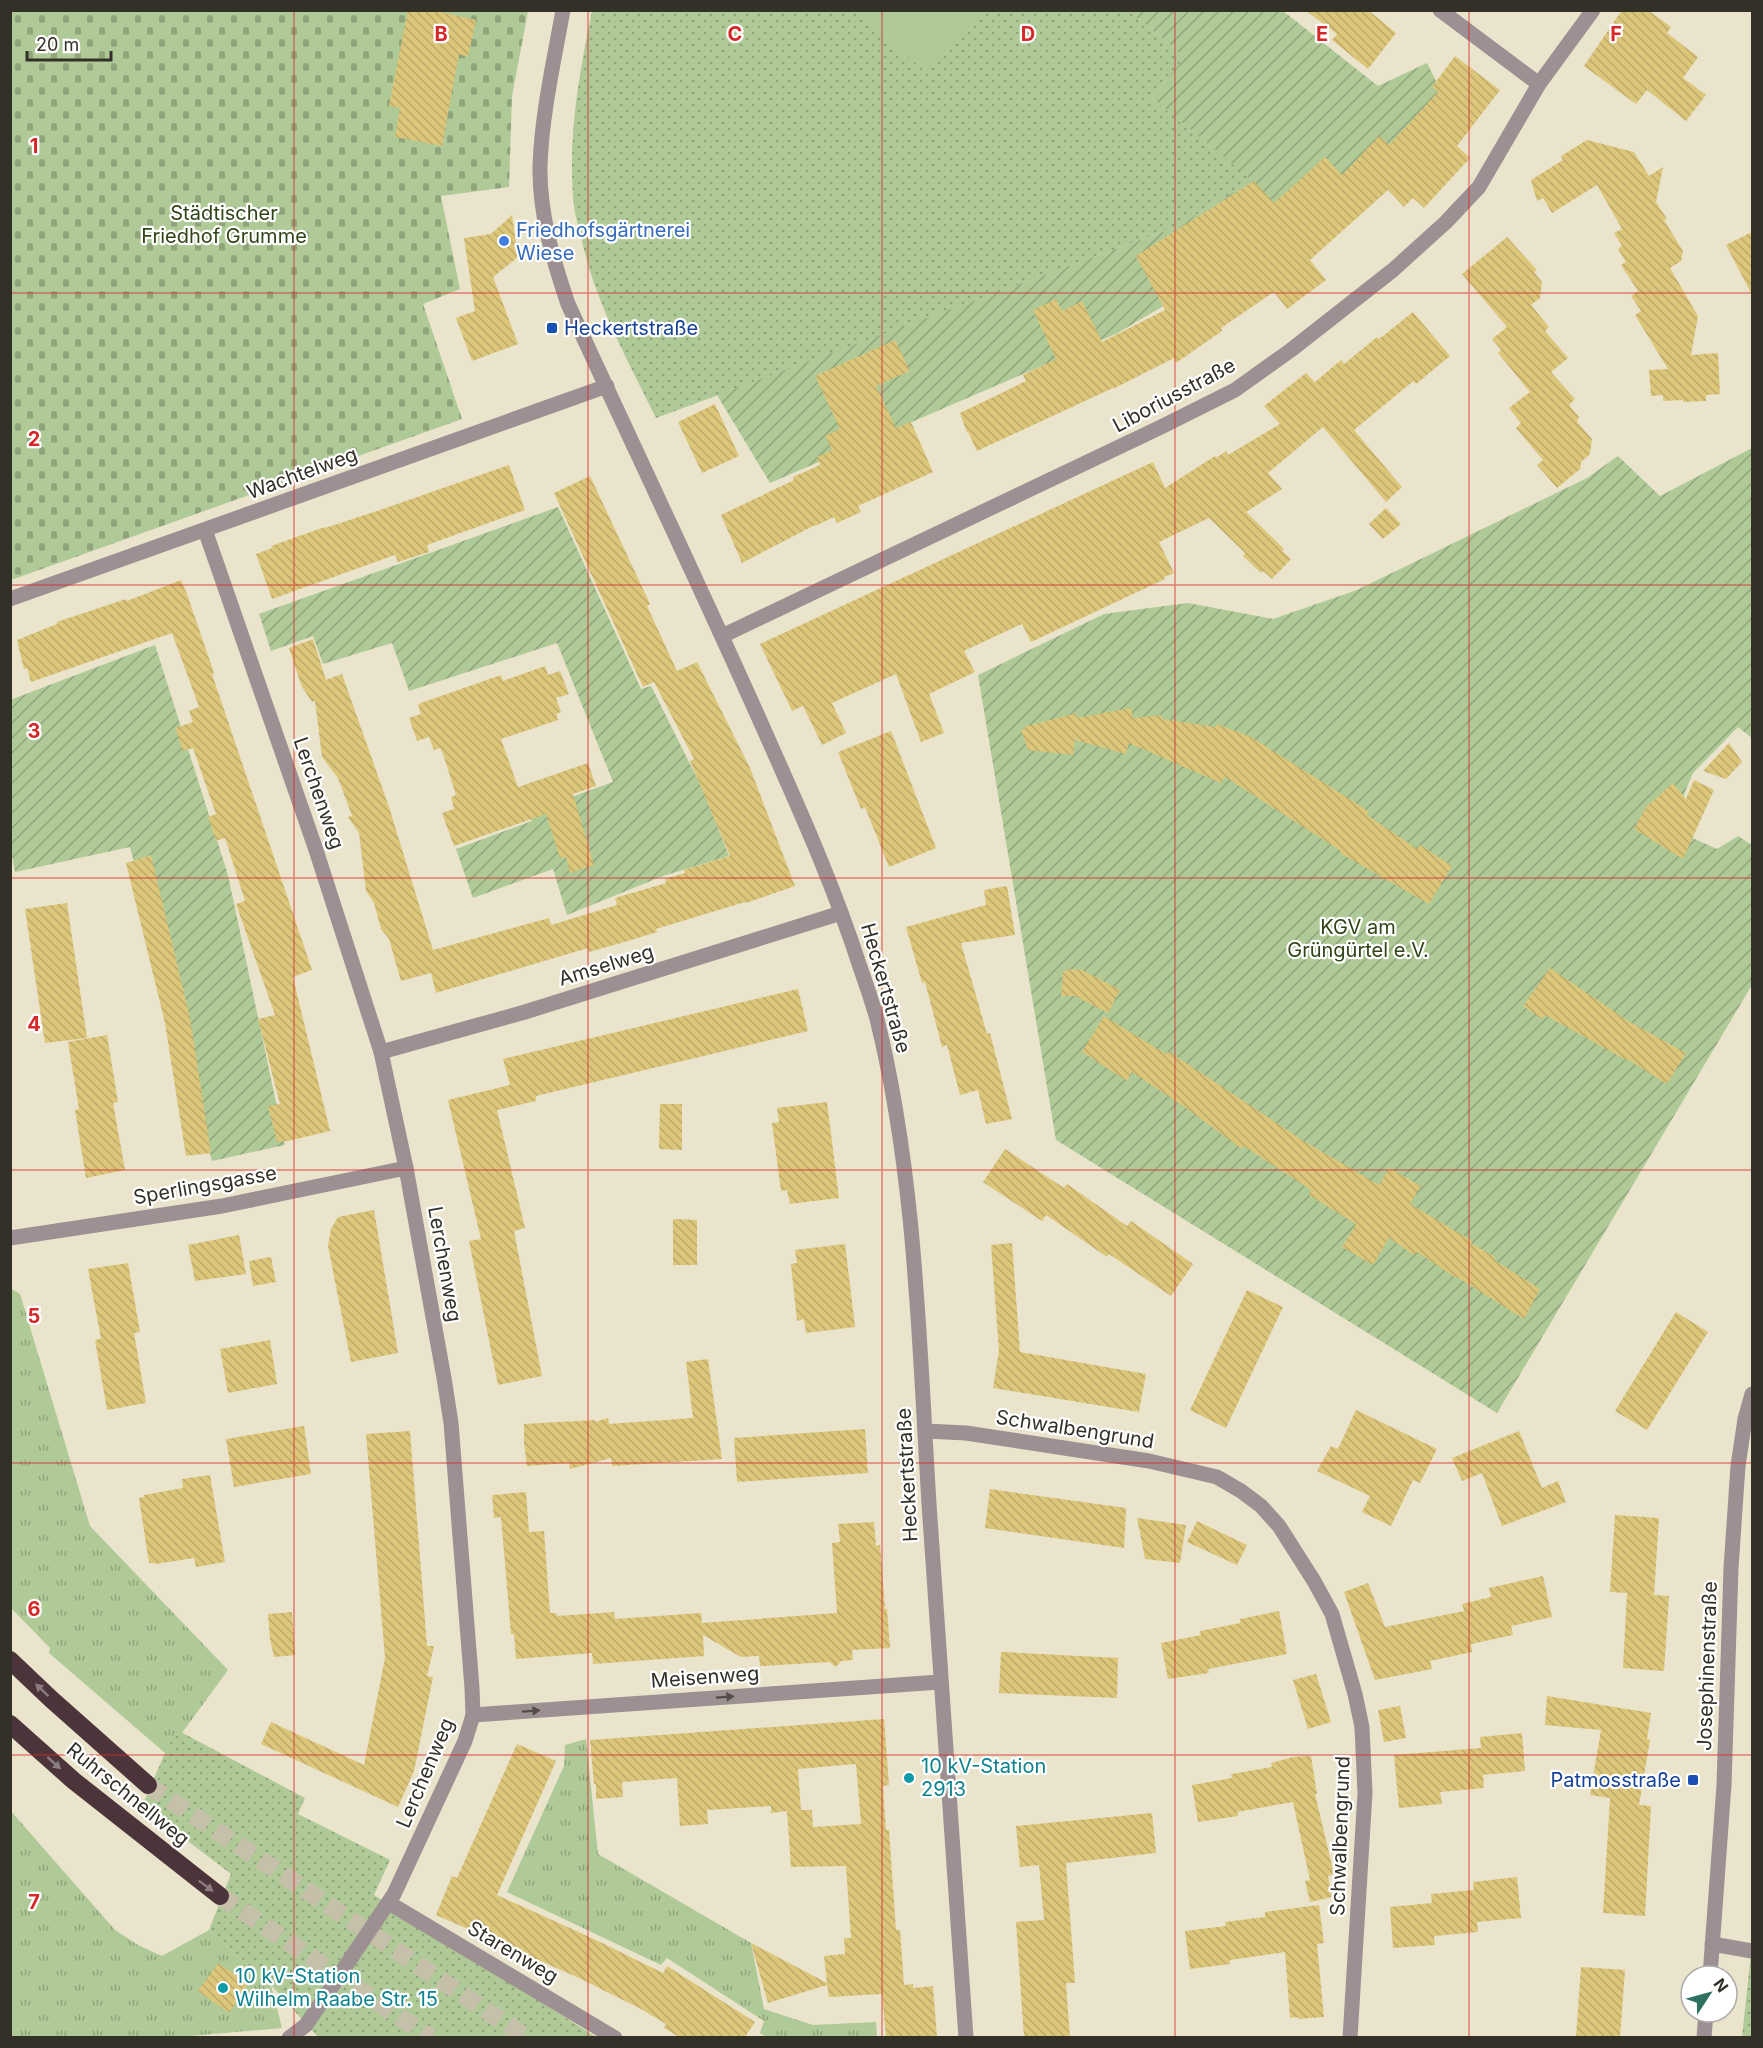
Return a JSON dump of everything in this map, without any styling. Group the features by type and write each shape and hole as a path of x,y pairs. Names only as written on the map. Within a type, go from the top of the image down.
{"highway":[{"name":"Ruhrschnellweg","path":"10,1660 148,1785"},
{"name":"Ruhrschnellweg","path":"10,1724 74,1782 220,1896"}],"street":[{"name":"Heckertstraße","path":"563,10 543,126 540,167 551,251 568,304 722,636 818,851 876,1016 895,1102 907,1189 926,1431 940,1683 966,2037"},
{"path":"1440,10 1539,84"},
{"name":"Liboriusstraße","path":"722,636 1161,428 1235,390 1291,350 1366,291 1446,222 1479,188 1539,84 1593,10"},
{"name":"Wachtelweg","path":"10,599 607,386"},
{"name":"Lerchenweg","path":"205,530 315,847 381,1052 406,1168 451,1423 472,1715 465,1741 389,1903 324,1999 308,2031"},
{"name":"Amselweg","path":"381,1052 569,999 841,913"},
{"name":"Sperlingsgasse","path":"10,1238 222,1206 406,1168"},
{"name":"Josephinenstraße","path":"1711,1964 1724,1785 1731,1568 1738,1466 1745,1419 1752,1394"},
{"name":"Schwalbengrund","path":"926,1431 966,1433 1149,1461 1217,1477 1261,1506 1279,1526 1332,1614 1362,1727 1365,1793 1350,2037"},
{"name":"Meisenweg","path":"472,1715 940,1683"},
{"name":"Starenweg","path":"389,1903 615,2037"},
{"path":"1712,1944 1752,1951"},
{"path":"289,2037 308,2031"}],"green space":[{"name":"Städtischer Friedhof Grumme","path":"11,11 528,11 512,96 509,187 441,196 460,289 423,304 462,419 11,580"},
{"path":"592,11 1129,11 1185,57 1152,98 1254,181 1176,227 656,418 603,307 587,261 575,210 572,181 573,132"},
{"path":"855,11 981,11 927,73"},
{"path":"1129,11 1283,11 1378,86 1427,63 1457,123 1305,222 1116,334 770,483 717,395 1176,227 1253,181 1152,98 1185,57"},
{"name":"KGV am Grüngürtel e.V.","path":"1752,448 1752,738 1738,727 1693,773 1670,828 1717,849 1738,836 1752,845 1752,985 1497,1413 1056,1140 978,675 1104,614 1188,603 1273,619 1357,590 1587,478 1618,456 1660,496"},
{"path":"558,507 641,689 651,686 703,790 729,856 663,876 567,915 553,869 473,898 456,849 532,821 529,812 613,782 557,643 409,691 392,643 323,664 313,636 271,651 259,614"},
{"path":"155,645 228,875 285,1145 212,1161 130,847 15,872 10,846 10,700"},
{"path":"10,1288 20,1294 90,1526 228,1670 182,1733 177,1731 165,1753 49,1653 50,1648 11,1608"},
{"path":"177,1730 305,1798 298,1814 390,1860 374,1895 596,2037 318,2037 271,1985 209,1930 231,1874 142,1806"},
{"path":"586,1739 598,1854 751,1943 764,2009 813,2025 876,2022 877,2037 766,2037 760,2033 764,2021 667,1958 661,1965 507,1892 564,1766 565,1745"},
{"path":"10,1810 115,1930 138,1945 162,1956 209,1930 271,1985 282,2028 167,2038 11,2037"},
{"path":"1752,1944 1752,2037 1742,2037"}],"building":[{"path":"408,10 432,10 476,20 468,57 459,54 442,146 395,137 400,108 389,106"},
{"path":"1305,10 1368,10 1396,33 1368,69 1332,40 1337,34"},
{"path":"1622,10 1648,10 1671,27 1667,33 1698,57 1683,78 1706,95 1686,121 1647,90 1636,104 1584,66"},
{"path":"1455,56 1500,90 1457,146 1470,158 1424,208 1413,198 1404,207 1388,190 1310,260 1326,280 1287,309 1274,292 1221,328 1222,331 1176,363 1174,358 1113,389 977,451 960,413 1026,381 1023,375 1056,359 1033,310 1056,299 1062,311 1082,301 1102,342 1165,310 1136,256 1254,181 1274,203 1325,157 1342,175 1379,136 1389,145 1438,92 1432,87"},
{"path":"1587,140 1634,152 1649,176 1663,167 1656,202 1683,251 1681,261 1670,268 1698,316 1691,355 1718,353 1720,394 1706,395 1706,401 1663,401 1663,395 1651,396 1649,370 1668,369 1635,315 1641,311 1631,296 1638,291 1621,265 1626,262 1618,249 1622,246 1614,233 1622,229 1597,185 1552,213 1543,198 1537,201 1531,180 1563,160 1561,156"},
{"path":"512,215 518,257 493,277 518,344 472,361 456,318 475,311 464,238 491,234"},
{"path":"1752,232 1752,295 1726,245"},
{"path":"1507,237 1537,270 1534,272 1542,282 1540,298 1531,305 1549,327 1545,331 1568,358 1551,372 1575,399 1569,405 1579,417 1577,422 1592,439 1590,454 1581,462 1580,469 1557,488 1537,465 1543,460 1516,428 1521,423 1509,408 1530,392 1498,353 1501,350 1492,339 1507,327 1462,274"},
{"path":"1413,312 1450,356 1416,384 1414,381 1411,383 1354,430 1402,487 1386,502 1323,427 1268,473 1282,489 1246,512 1284,549 1282,551 1291,559 1272,579 1263,571 1261,573 1243,556 1245,553 1209,518 1159,542 1174,573 1164,577 1165,579 1031,642 1022,624 964,651 975,672 929,694 944,733 921,742 896,674 832,703 846,733 822,745 803,706 792,711 760,644 1153,462 1165,488 1215,456 1216,458 1226,451 1228,455 1280,424 1264,406 1306,373 1315,382 1341,360 1344,364"},
{"path":"895,340 910,371 876,386 896,428 911,422 933,472 858,506 861,512 837,523 834,517 815,525 742,563 721,515 820,465 817,457 832,450 825,436 840,429 815,376"},
{"path":"715,404 739,456 702,473 678,422"},
{"path":"509,465 525,510 427,545 429,552 398,562 395,555 272,599 256,554 272,548 271,546 325,527"},
{"path":"590,476 650,604 647,606 677,671 697,662 750,768 795,886 656,929 657,932 628,941 589,952 588,948 436,993 431,973 401,981 389,939 381,929 374,903 366,891 359,833 348,817 352,816 338,778 322,757 315,701 312,702 302,687 289,648 313,639 326,680 342,674 389,807 433,950 549,918 551,925 617,905 615,898 666,883 665,879 685,873 684,870 730,856 690,761 694,759 654,682 643,687 554,493"},
{"path":"1386,508 1401,524 1383,539 1369,524"},
{"path":"181,580 312,970 293,977 330,1131 288,1141 277,1142 268,1106 280,1104 258,1019 275,1015 236,904 245,901 225,838 216,841 208,817 216,814 193,748 183,751 175,728 193,722 189,711 199,707 172,633 31,682 27,668 24,669 17,640 57,624 57,622 126,599 127,601"},
{"path":"545,666 548,675 560,671 569,694 556,698 561,712 556,714 558,720 501,739 518,787 588,763 596,786 573,794 594,865 570,873 566,857 560,858 546,814 454,846 442,813 454,809 451,797 456,795 443,754 440,748 434,750 429,737 417,741 409,718 421,714 418,704 501,675 503,681"},
{"path":"1131,708 1133,718 1161,715 1162,719 1216,727 1217,724 1251,737 1369,812 1367,815 1417,849 1420,845 1452,866 1429,904 1340,853 1341,851 1225,777 1221,783 1129,743 1126,754 1075,740 1073,755 1028,750 1021,730 1027,728 1023,727 1077,713 1076,718"},
{"path":"891,731 936,848 889,867 865,807 861,809 838,752"},
{"path":"1729,743 1742,762 1726,779 1703,771"},
{"path":"1694,780 1714,790 1683,859 1634,829 1646,807 1673,783 1686,799"},
{"path":"151,855 190,1018 211,1153 186,1156 165,1023 126,863"},
{"path":"1007,886 1015,935 961,943 987,1034 990,1033 1012,1119 986,1124 978,1090 960,1095 947,1045 942,1047 925,982 922,983 906,927 986,905 984,890"},
{"path":"67,903 87,1038 45,1043 25,909"},
{"path":"1550,968 1628,1021 1686,1053 1667,1084 1627,1059 1545,1015 1542,1019 1523,1006"},
{"path":"1067,969 1082,970 1120,990 1108,1013 1075,996 1061,996 1063,971 1067,972"},
{"path":"798,989 808,1031 536,1096 536,1101 497,1110 525,1228 514,1231 542,1376 498,1385 469,1241 481,1239 448,1100 510,1085 503,1059"},
{"path":"1104,1016 1166,1054 1168,1051 1302,1140 1379,1185 1389,1168 1421,1186 1410,1204 1472,1241 1471,1243 1495,1257 1494,1260 1540,1289 1524,1319 1417,1252 1414,1255 1389,1238 1373,1265 1342,1247 1356,1224 1309,1195 1311,1190 1244,1146 1242,1149 1132,1072 1127,1081 1082,1052"},
{"path":"107,1035 118,1102 113,1103 125,1170 86,1178 75,1110 79,1109 68,1042"},
{"path":"827,1102 839,1198 790,1204 787,1190 781,1191 772,1123 779,1122 777,1108"},
{"path":"660,1104 682,1104 682,1150 659,1149"},
{"path":"1005,1149 1064,1188 1067,1184 1127,1226 1131,1221 1193,1264 1171,1296 1109,1254 1107,1257 1046,1215 1042,1221 983,1182"},
{"path":"374,1210 398,1353 351,1362 328,1246 331,1229 338,1217"},
{"path":"673,1219 697,1220 697,1265 673,1265"},
{"path":"239,1235 246,1274 195,1281 188,1245"},
{"path":"1012,1243 1020,1352 1146,1374 1139,1412 993,1388 999,1351 991,1245"},
{"path":"845,1244 855,1327 806,1333 804,1319 797,1321 791,1264 797,1263 795,1250"},
{"path":"271,1257 276,1282 253,1286 249,1261"},
{"path":"128,1263 140,1332 134,1333 146,1403 107,1410 95,1340 101,1339 88,1269"},
{"path":"1247,1290 1283,1307 1226,1428 1190,1410"},
{"path":"1676,1312 1708,1332 1647,1430 1615,1411"},
{"path":"270,1340 277,1384 228,1393 220,1349"},
{"path":"708,1359 722,1459 612,1466 611,1458 570,1469 569,1463 527,1466 524,1424 595,1420 595,1422 608,1418 609,1424 693,1418 686,1362"},
{"path":"1356,1410 1437,1449 1420,1483 1413,1480 1391,1526 1362,1512 1370,1496 1317,1471 1331,1446 1338,1449"},
{"path":"304,1426 311,1474 234,1487 226,1439"},
{"path":"865,1429 868,1473 737,1482 734,1438"},
{"path":"410,1431 427,1646 434,1646 427,1676 433,1677 414,1771 398,1807 261,1744 271,1722 364,1765 385,1658 366,1434"},
{"path":"1519,1431 1542,1488 1558,1481 1566,1502 1502,1526 1482,1473 1462,1481 1452,1458"},
{"path":"210,1475 225,1562 196,1567 194,1558 149,1563 139,1498 144,1495 183,1488 182,1479"},
{"path":"990,1489 1126,1508 1124,1548 985,1528"},
{"path":"526,1492 529,1532 544,1531 550,1613 556,1613 557,1616 614,1612 615,1619 701,1613 702,1623 837,1613 832,1543 840,1542 838,1524 874,1522 876,1546 880,1545 890,1648 852,1650 853,1660 841,1661 836,1667 829,1662 760,1666 759,1656 741,1657 703,1635 704,1656 593,1664 592,1653 516,1659 514,1634 511,1634 501,1517 494,1518 492,1495"},
{"path":"1615,1515 1659,1518 1654,1595 1669,1596 1664,1671 1623,1668 1627,1593 1610,1592"},
{"path":"1137,1518 1186,1525 1180,1563 1145,1559"},
{"path":"1197,1521 1247,1545 1237,1565 1187,1542"},
{"path":"1543,1576 1552,1617 1511,1626 1513,1635 1471,1644 1472,1652 1430,1661 1432,1669 1375,1680 1344,1592 1368,1583 1385,1627 1464,1611 1462,1604 1491,1597 1489,1588"},
{"path":"1279,1611 1287,1654 1208,1669 1209,1673 1168,1679 1161,1643 1201,1635 1200,1631 1240,1623 1240,1619"},
{"path":"292,1612 295,1655 274,1657 268,1614"},
{"path":"1001,1652 1118,1658 1117,1698 999,1693"},
{"path":"1316,1674 1331,1722 1308,1729 1293,1680"},
{"path":"1547,1696 1651,1713 1647,1739 1650,1740 1639,1805 1651,1806 1645,1916 1603,1913 1610,1798 1590,1795 1601,1730 1545,1725"},
{"path":"1400,1706 1406,1738 1384,1742 1378,1710"},
{"path":"884,1719 889,1785 883,1786 886,1830 889,1830 896,1930 900,1930 904,1985 913,1984 913,1988 933,1986 937,2037 886,2037 882,1994 829,1997 827,1985 768,2003 751,1943 827,1983 824,1956 845,1954 844,1938 851,1938 846,1866 791,1867 787,1811 771,1813 771,1806 707,1810 708,1824 680,1826 677,1778 622,1782 623,1797 596,1799 590,1740","holes":["856,1764 861,1824 813,1827 812,1810 801,1810 798,1769"]},
{"path":"1522,1733 1525,1771 1483,1775 1484,1788 1440,1792 1442,1804 1399,1808 1394,1755 1481,1748 1480,1737"},
{"path":"517,1744 556,1761 497,1895 663,1973 667,1966 755,2022 745,2037 679,2037 664,2028 666,2024 641,2009 579,1978 436,1915 452,1876 457,1878"},
{"path":"1311,1756 1317,1794 1315,1794 1334,1874 1328,1876 1332,1897 1310,1902 1305,1881 1310,1880 1293,1802 1237,1812 1238,1816 1198,1822 1192,1785 1232,1778 1231,1774 1272,1767 1271,1763 1293,1757"},
{"path":"1152,1813 1156,1853 1066,1863 1075,1983 1066,1983 1070,2037 1024,2037 1016,1922 1044,1920 1039,1865 1020,1867 1016,1826"},
{"path":"1517,1877 1521,1918 1477,1922 1478,1932 1434,1936 1435,1945 1393,1948 1390,1907 1432,1903 1431,1894 1474,1890 1473,1882"},
{"path":"1319,1905 1324,1943 1317,1944 1324,2017 1290,2018 1285,1952 1230,1960 1230,1964 1190,1969 1185,1931 1226,1926 1225,1922 1265,1917 1265,1912"},
{"name":"10 kV-Station Wilhelm Raabe Str. 15","path":"218,1963 248,1984 229,2013 198,1991"},
{"path":"1581,1967 1625,1970 1620,2037 1576,2037"}],"tunnel":[{"path":"148,1785 528,2038"},
{"path":"220,1896 431,2038"}],"place":[{"name":"Friedhofsgärtnerei Wiese","path":"504,241"},
{"name":"Heckertstraße","path":"552,328"},
{"name":"10 kV-Station 2913","path":"909,1778"},
{"name":"Patmosstraße","path":"1693,1780"},
{"name":"10 kV-Station Wilhelm Raabe Str. 15","path":"223,1988"}]}
